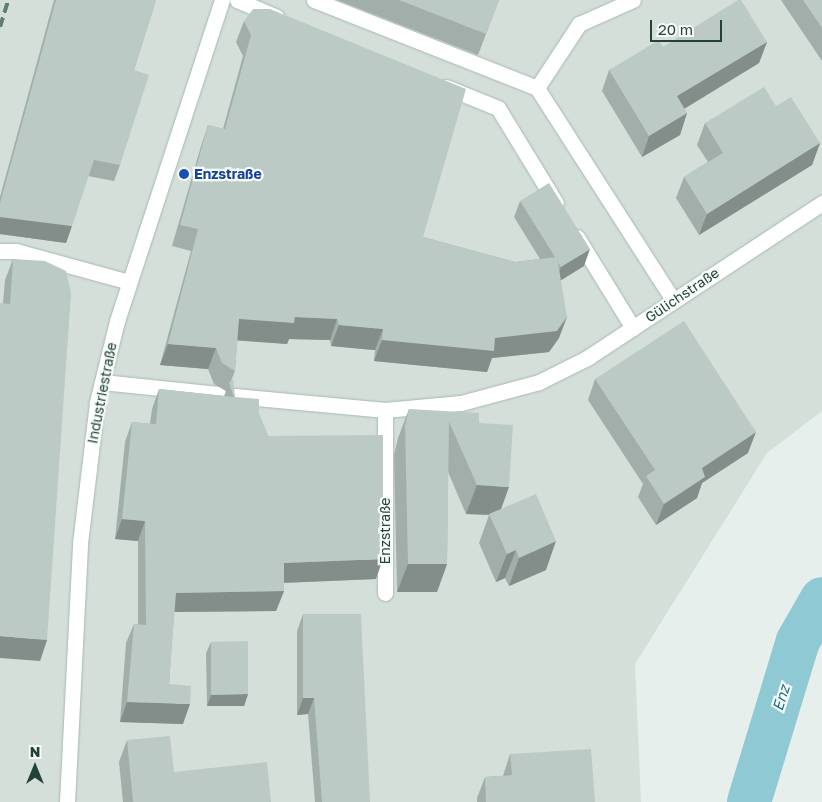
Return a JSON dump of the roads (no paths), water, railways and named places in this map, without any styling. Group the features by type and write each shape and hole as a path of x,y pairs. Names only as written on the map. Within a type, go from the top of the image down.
{"street":[{"name":"Industriestraße","path":"67,802 80,543 102,382 129,282 222,0"},
{"path":"237,0 295,24"},
{"path":"314,0 537,88 674,300"},
{"path":"537,88 579,24 633,0"},
{"path":"433,82 498,108 633,328"},
{"name":"Gülichstraße","path":"385,410 461,403 539,382 633,328 822,202"},
{"path":"0,251 25,253 129,282"},
{"path":"102,382 218,394"},
{"path":"235,396 385,410"},
{"name":"Enzstraße","path":"385,410 385,593"}],"waterway":[{"name":"Enz","path":"749,802 798,641 822,599"}],"railway":[{"path":"0,27 8,0"}],"place":[{"name":"Enzstraße","path":"184,174"}]}
